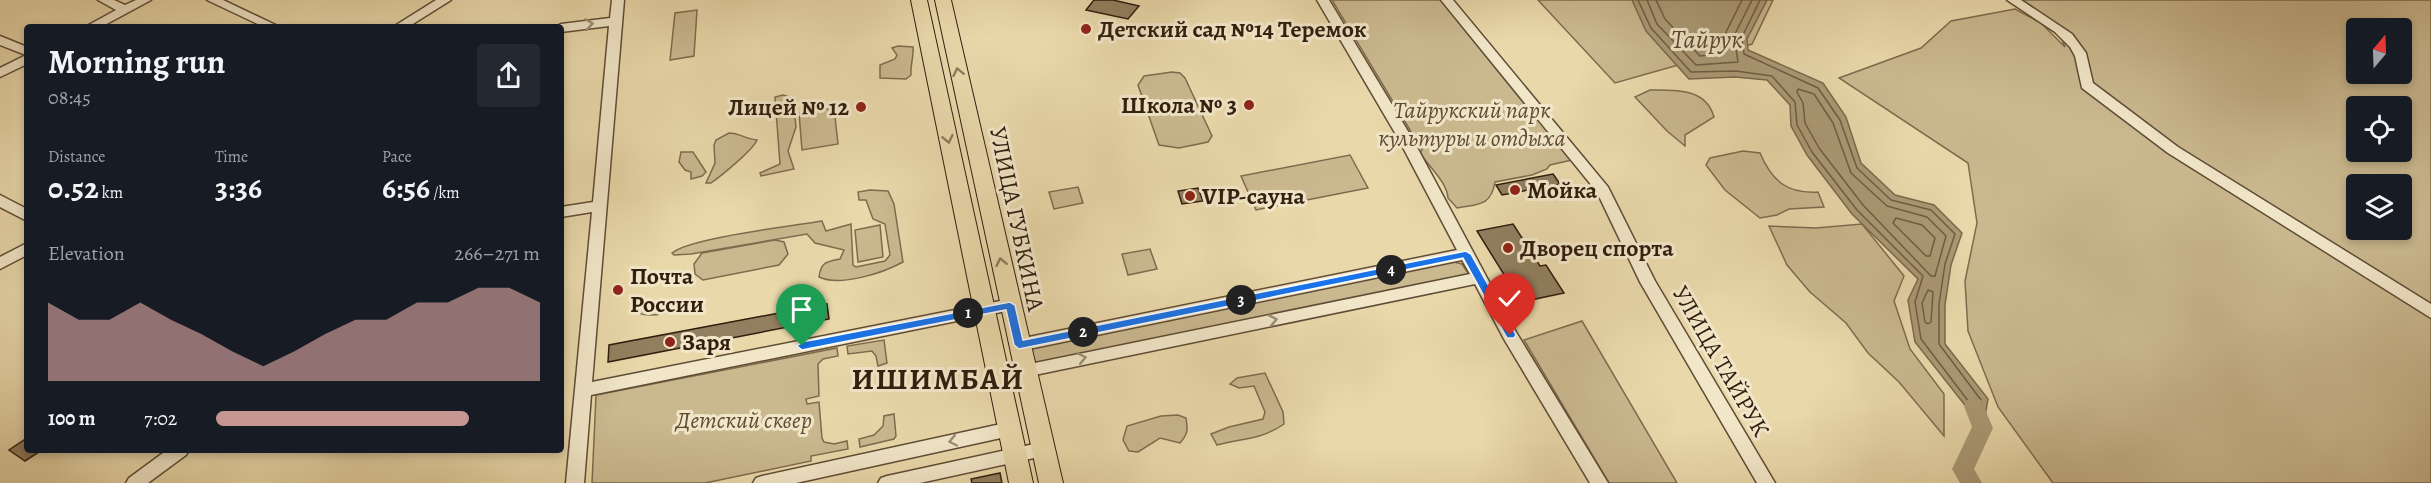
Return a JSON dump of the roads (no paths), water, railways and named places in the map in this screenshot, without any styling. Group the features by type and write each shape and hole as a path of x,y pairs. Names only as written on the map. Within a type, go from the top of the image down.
{"main road":[{"path":"919,0 1021,483"},
{"name":"УЛИЦА ГУБКИНА","path":"943,0 1024,371 1051,483"}],"street":[{"path":"104,0 126,10"},
{"path":"97,24 145,0"},
{"path":"213,0 267,24"},
{"path":"404,24 445,0"},
{"path":"575,483 618,0"},
{"path":"1323,0 1405,138 1479,278 1599,483"},
{"name":"УЛИЦА ТАЙРУК","path":"1447,0 1602,190 1648,282 1766,483"},
{"path":"2013,0 2071,40 2081,55 2081,69 2086,85 2114,106 2173,150 2431,312"},
{"path":"564,28 616,21"},
{"path":"0,40 24,51"},
{"path":"0,73 24,61"},
{"path":"0,200 24,214"},
{"path":"564,212 600,206"},
{"path":"0,264 24,250"},
{"path":"1019,345 1466,254"},
{"path":"1024,371 1479,278"},
{"path":"583,390 1010,305"},
{"path":"762,483 1010,429"},
{"path":"887,483 1043,449"},
{"path":"135,483 176,453"}],"water":[{"name":"Тайрук","path":"1632,0 1767,0 1747,39 1748,50 1823,83 1846,117 1861,163 1895,195 1934,205 1962,233 1951,265 1945,305 1945,344 1988,399 1983,428 1915,342 1908,300 1918,279 1852,214 1807,155 1791,126 1790,105 1767,80 1735,77 1689,79 1646,31"}],"waterway":[{"name":"Тайрук","path":"1971,483 1963,469 1976,438 1983,428 1974,406"}],"place":[{"name":"Детский сад №14 Теремок","path":"1086,29"},
{"name":"Школа № 3","path":"1249,105"},
{"name":"Лицей № 12","path":"861,107"},
{"name":"Мойка","path":"1515,190"},
{"name":"VIP-сауна","path":"1190,196"},
{"name":"Дворец спорта","path":"1508,248"},
{"name":"Почта России","path":"618,290"},
{"name":"Заря","path":"670,342"}],"district":[{"name":"ИШИМБАЙ","path":"938,379"}],"park label":[{"name":"Тайрукский парк культуры и отдыха","path":"1472,124"},
{"name":"Детский сквер","path":"744,420"}]}
